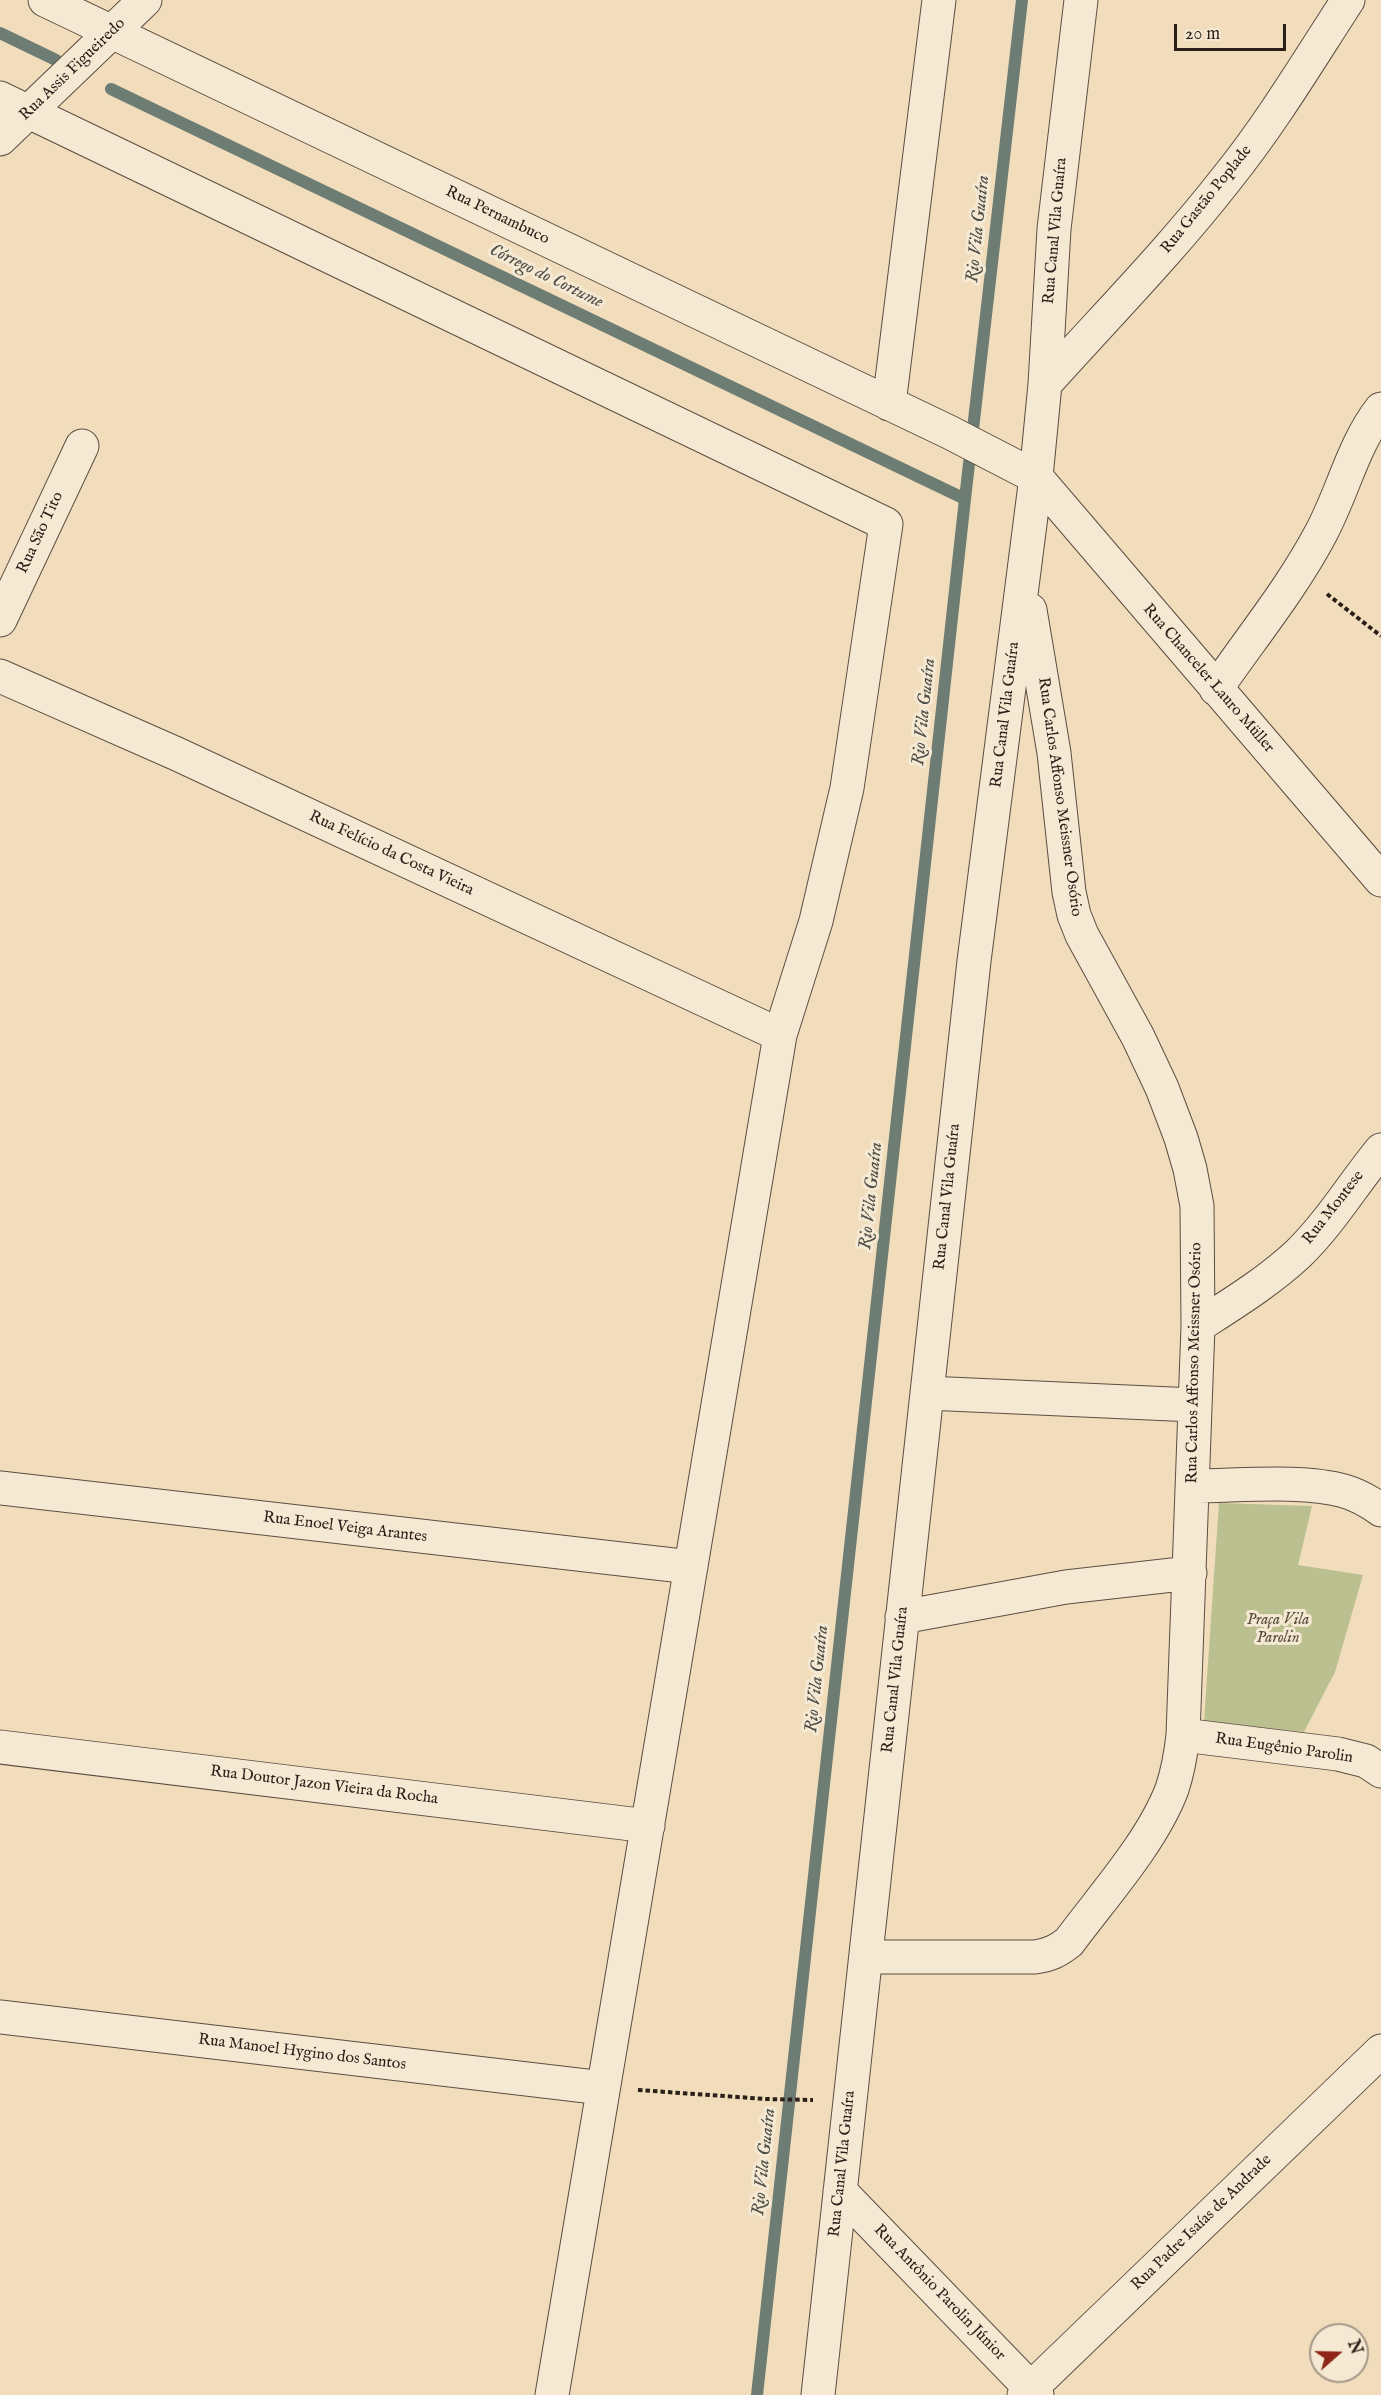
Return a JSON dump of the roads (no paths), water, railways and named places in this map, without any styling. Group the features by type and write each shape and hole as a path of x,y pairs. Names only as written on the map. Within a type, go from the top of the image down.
{"street":[{"name":"Rua Pernambuco","path":"45,0 949,432 1036,477"},
{"name":"Rua Assis Figueiredo","path":"0,139 14,105 112,32 146,0"},
{"path":"889,404 939,0"},
{"name":"Rua Canal Vila Guaíra","path":"818,2395 974,961 1036,477 1045,384 1054,229 1081,0"},
{"name":"Rua Gastão Poplade","path":"1045,384 1188,227 1227,178 1269,123 1348,0"},
{"path":"14,105 886,524 847,788 816,921 780,1035 552,2395"},
{"path":"1216,689 1298,571 1321,532 1355,453 1372,420 1381,409"},
{"name":"Rua São Tito","path":"0,620 82,446"},
{"name":"Rua Chanceler Lauro Müller","path":"1036,477 1381,880"},
{"name":"Rua Carlos Affonso Meissner Osório","path":"866,1957 1035,1957 1060,1950 1069,1942 1160,1816 1177,1772 1183,1735 1198,1326 1197,1206 1187,1159 1157,1078 1138,1037 1082,935 1074,915 1069,892 1054,753 1024,575"},
{"name":"Rua Felício da Costa Vieira","path":"0,676 177,754 780,1035"},
{"name":"Rua Montese","path":"1198,1326 1267,1280 1298,1254 1322,1228 1381,1150"},
{"path":"927,1393 1194,1405"},
{"path":"1193,1486 1321,1486 1346,1491 1368,1500 1381,1510"},
{"name":"Rua Enoel Veiga Arantes","path":"0,1488 691,1568"},
{"path":"903,1617 1078,1585 1190,1573"},
{"name":"Rua Eugênio Parolin","path":"1183,1735 1338,1755 1366,1761 1381,1771"},
{"name":"Rua Doutor Jazon Vieira da Rocha","path":"0,1747 648,1826"},
{"name":"Rua Manoel Hygino dos Santos","path":"0,2017 603,2088"},
{"name":"Rua Padre Isaías de Andrade","path":"1031,2393 1381,2051"},
{"name":"Rua Antônio Parolin Júnior","path":"840,2191 1031,2393"}],"waterway":[{"name":"Rio Vila Guaíra","path":"757,2395 1022,0"},
{"name":"Córrego do Cortume","path":"0,33 56,60"},
{"name":"Córrego do Cortume","path":"111,89 965,499"}],"park label":[{"name":"Praça Vila Parolin","path":"1278,1630"}]}
